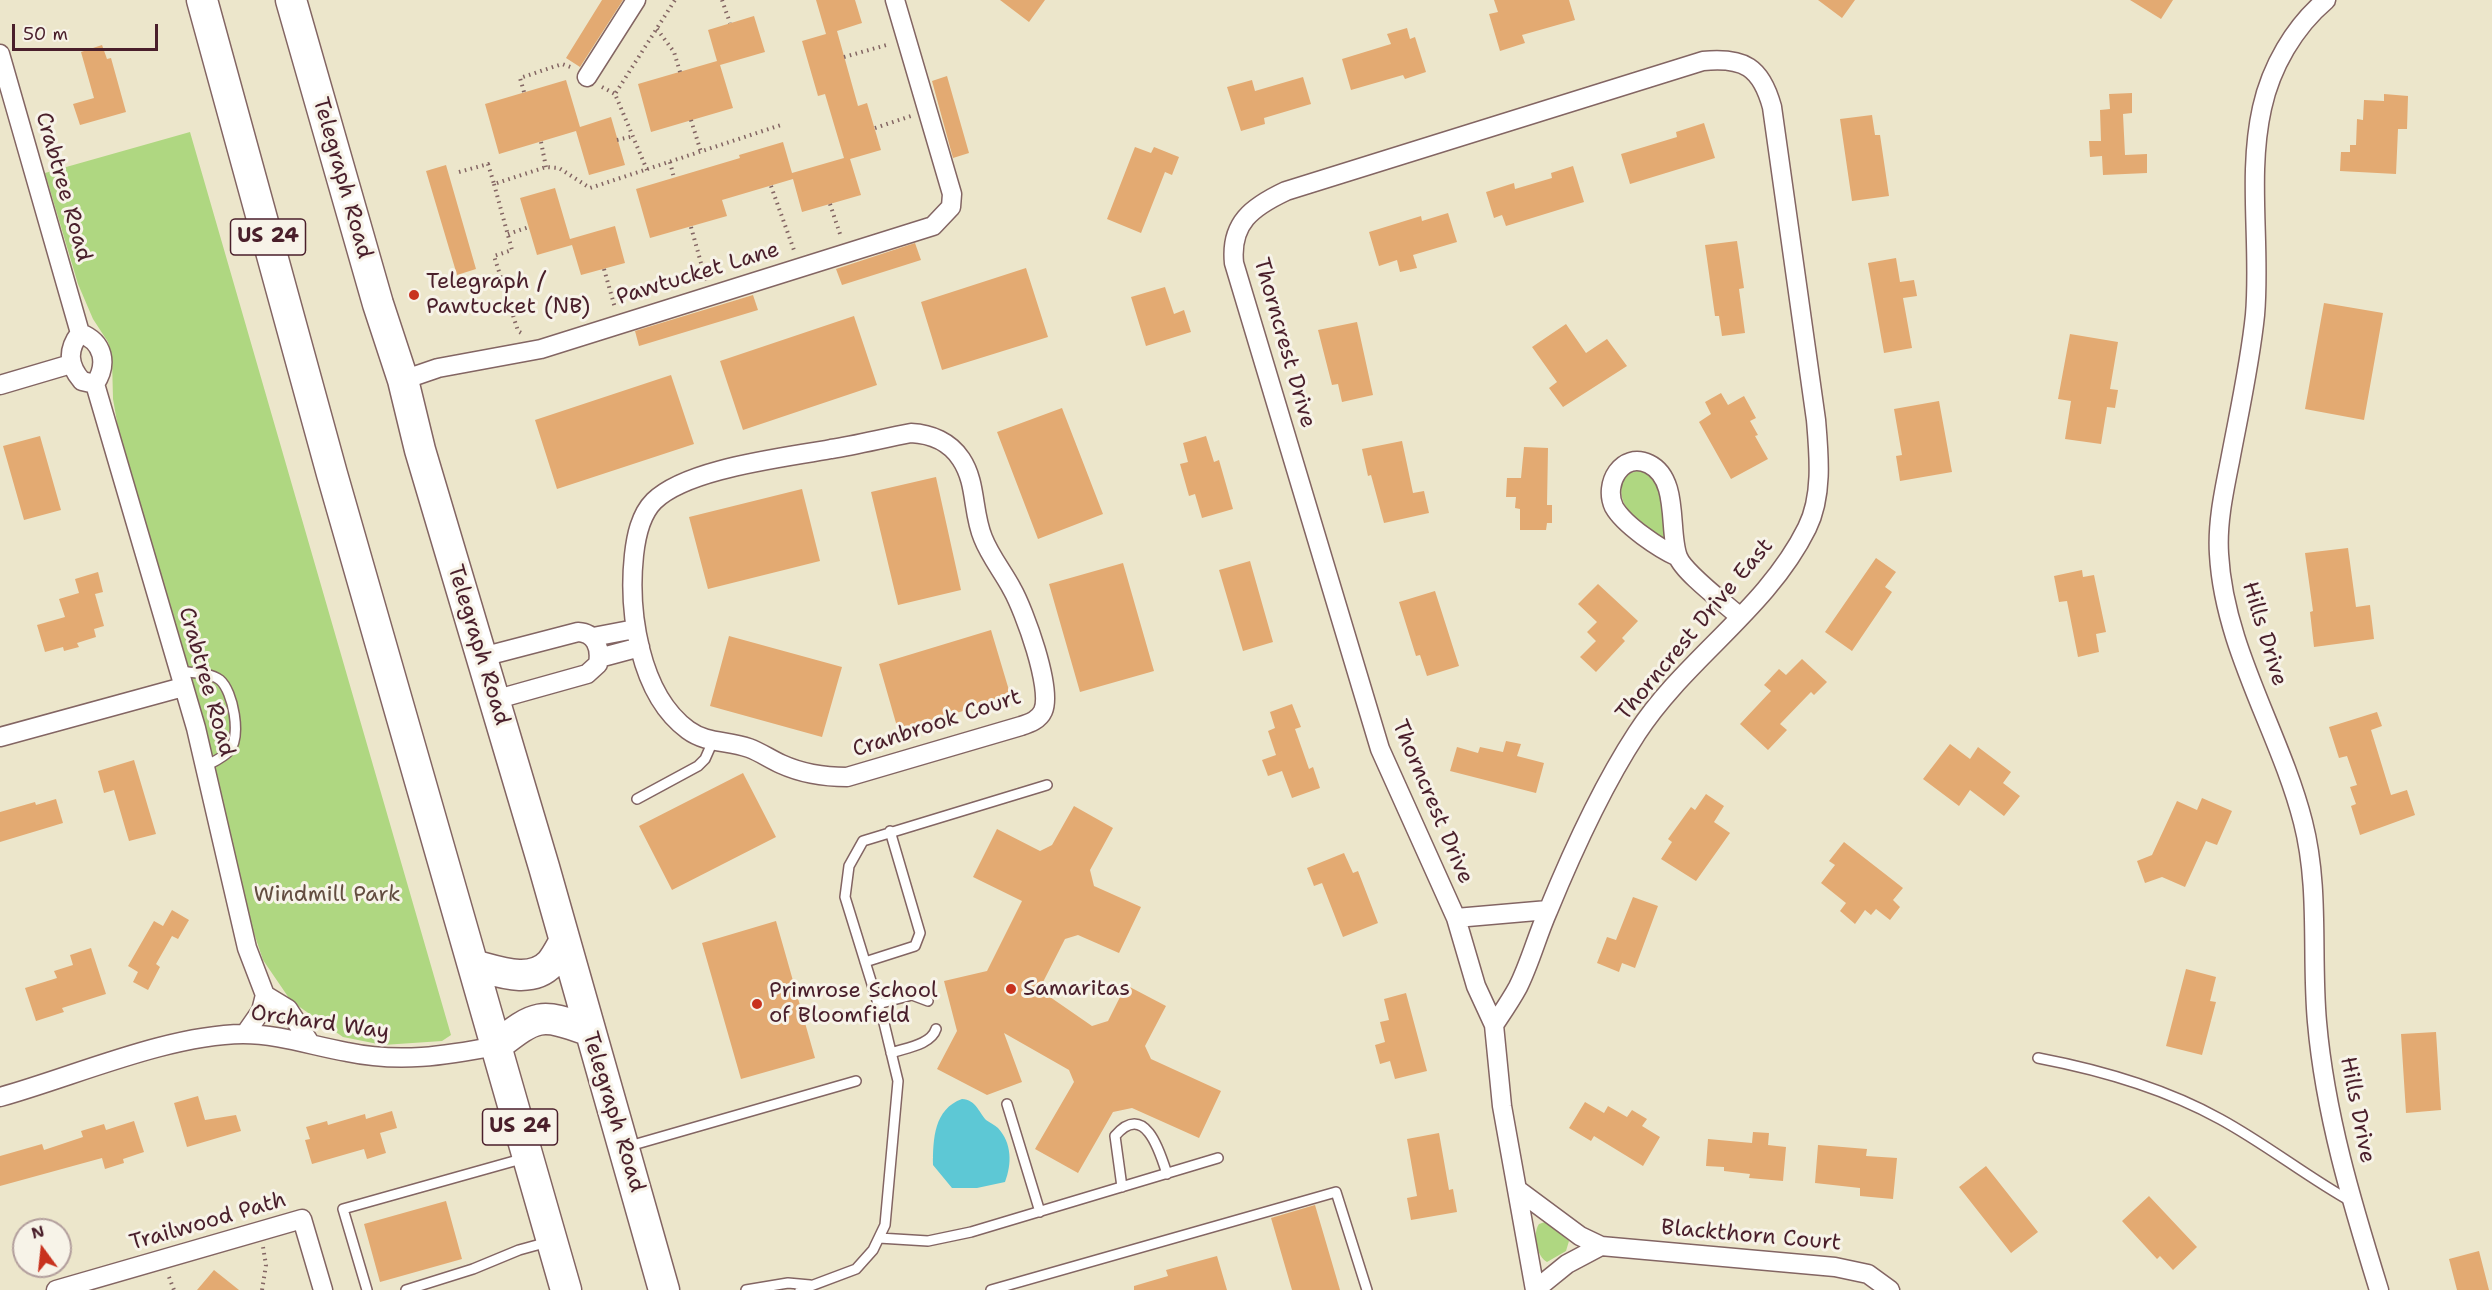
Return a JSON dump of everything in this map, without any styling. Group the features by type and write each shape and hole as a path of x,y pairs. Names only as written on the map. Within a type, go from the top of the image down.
{"highway":[{"name":"US 24","path":"202,0 332,474 566,1290"},
{"name":"Telegraph Road","path":"291,0 378,304 403,380 420,450 664,1290"},
{"path":"473,965 512,975 528,975 551,963 564,942"},
{"path":"496,1046 523,1025 537,1018 560,1020 588,1030"}],"street":[{"path":"587,77 636,0"},
{"name":"Pawtucket Lane","path":"403,380 438,368 541,349 933,226 951,207 952,194 895,0"},
{"name":"Hills Drive","path":"2326,0 2292,37 2272,75 2263,106 2257,137 2254,319 2224,489 2219,552 2222,579 2241,650 2303,821 2311,862 2315,993 2326,1090 2352,1202 2379,1290"},
{"name":"Crabtree Road","path":"0,54 80,333 95,340 100,349 102,373 95,384 206,766 238,918 265,995"},
{"name":"Thorncrest Drive","path":"1535,1290 1499,1085 1494,1025 1476,986 1455,918 1392,780 1368,712 1234,263 1232,247 1237,230 1251,212 1266,201 1320,180 1703,61 1736,61 1751,68"},
{"name":"Thorncrest Drive East","path":"1494,1025 1518,986 1548,910 1608,779 1637,732 1665,695 1766,589 1797,546 1811,516 1818,472 1816,420 1776,129 1767,88 1751,68"},
{"path":"80,333 70,352 71,364 82,381 95,384"},
{"path":"0,386 71,364"},
{"name":"Cranbrook Court","path":"911,433 936,438 947,444 962,460 973,487 979,528 1019,603 1044,684 1046,699 1043,711 1034,721 847,777 818,777 799,772 747,747 713,741 689,730 669,711 648,671 635,629 632,575 640,525 652,503 675,487 762,462 911,433"},
{"path":"1678,557 1676,531 1664,478 1649,464 1640,462 1626,464 1612,480 1610,496 1615,508 1661,550 1678,557 1695,577 1740,617"},
{"path":"482,657 578,632 593,637 635,629"},
{"path":"494,700 587,674 598,664 599,658 593,637"},
{"path":"599,658 640,647"},
{"path":"0,737 181,679"},
{"name":"Thorncrest Drive","path":"1455,918 1548,910"},
{"path":"244,1034 261,1011 265,995 288,1009 310,1043"},
{"name":"Orchard Way","path":"0,1097 174,1045 206,1038 244,1034 310,1043 367,1056 415,1059 443,1057 496,1046"},
{"name":"Blackthorn Court","path":"1518,1190 1580,1236 1601,1246 1835,1267 1868,1274 1890,1290"},
{"name":"Trailwood Path","path":"56,1290 302,1219 323,1290"},
{"path":"1535,1290 1567,1264 1601,1246"}],"lane":[{"path":"181,679 206,674 219,679 226,686 237,734 230,751 206,766"},
{"path":"637,799 698,766 705,759 713,741"},
{"path":"800,1290 856,1269 873,1250 885,1225 898,1081 878,1004 845,897 849,866 863,841 1047,785"},
{"path":"865,962 915,946 920,933 890,831"},
{"path":"878,1004 912,995 928,1001"},
{"path":"891,1053 927,1040 933,1036 936,1029"},
{"path":"2038,1058 2131,1081 2198,1107 2279,1155 2321,1185 2352,1202"},
{"path":"624,1147 856,1081"},
{"path":"1007,1104 1040,1212"},
{"path":"1122,1187 1115,1136 1120,1130 1131,1126 1142,1126 1149,1131 1159,1148 1167,1173"},
{"path":"367,1290 343,1209 528,1157"},
{"path":"879,1238 928,1241 971,1232 1218,1158"},
{"path":"994,1290 1336,1192 1367,1290"},
{"path":"405,1290 552,1240"},
{"path":"746,1290 788,1282 810,1285"}],"path":[{"path":"615,94 675,0"},
{"path":"722,0 730,24"},
{"path":"657,29 674,52 680,72"},
{"path":"844,57 896,42"},
{"path":"524,92 520,78 562,64 615,94 646,170"},
{"path":"875,128 917,114"},
{"path":"691,120 701,152"},
{"path":"494,184 546,167 559,168 590,188 784,124"},
{"path":"617,140 634,136"},
{"path":"541,142 546,167"},
{"path":"670,162 674,178"},
{"path":"459,172 488,164 512,250 494,256 518,331 531,339"},
{"path":"771,186 796,257"},
{"path":"830,204 843,243"},
{"path":"691,226 707,285"},
{"path":"508,234 529,228"},
{"path":"604,269 617,313"},
{"path":"261,1241 266,1265 262,1290"},
{"path":"166,1269 174,1290"}],"green space":[{"name":"Windmill Park","path":"190,132 451,1035 442,1041 383,1045 343,1037 291,1001 263,960 248,915 216,773 121,445 113,399 112,359 108,342 93,319 78,284 45,173"},
{"path":"1640,470 1648,474 1659,489 1665,520 1667,539 1665,541 1638,521 1625,505 1621,486 1625,475"},
{"path":"1545,1222 1569,1241 1566,1251 1547,1262 1538,1250 1536,1239 1539,1224"}],"water":[{"path":"962,1099 971,1101 986,1120 1003,1134 1010,1161 1005,1182 977,1188 952,1188 933,1165 937,1126 946,1110"}],"building":[{"path":"602,0 623,0 580,67 566,58"},
{"path":"816,0 855,0 862,23 837,31 858,106 867,103 881,150 850,159 861,195 802,212 793,179 722,200 727,216 650,238 636,189 740,158 739,155 783,142 792,173 844,158 825,94 818,96 802,41 826,34"},
{"path":"1000,0 1045,0 1029,22"},
{"path":"1494,0 1569,0 1575,20 1522,35 1525,43 1500,51 1489,14 1498,12"},
{"path":"1818,0 1855,0 1842,18"},
{"path":"2130,0 2173,0 2161,19"},
{"path":"754,16 765,52 720,65 733,108 651,132 638,84 717,61 708,30"},
{"path":"1407,28 1410,39 1415,37 1426,72 1405,79 1403,75 1351,90 1342,59 1391,44 1387,34"},
{"path":"102,45 107,59 111,58 126,112 80,125 73,104 94,98 81,52"},
{"path":"947,76 969,153 953,158 932,81"},
{"path":"1303,77 1311,104 1264,118 1265,124 1241,131 1227,87 1252,80 1255,91"},
{"path":"566,80 580,127 611,117 625,165 589,175 576,131 499,154 485,104"},
{"path":"2132,93 2132,113 2123,114 2125,155 2147,154 2147,173 2103,175 2102,156 2090,157 2089,141 2101,141 2100,110 2110,109 2109,94"},
{"path":"2384,94 2408,96 2407,129 2398,129 2396,174 2340,171 2341,152 2350,152 2350,145 2356,145 2357,119 2363,120 2364,100 2384,101"},
{"path":"1872,115 1875,135 1880,135 1889,196 1852,201 1840,119"},
{"path":"1704,123 1715,158 1630,184 1621,154 1677,137 1676,132"},
{"path":"1135,147 1151,153 1154,147 1179,157 1172,175 1165,172 1141,233 1107,219"},
{"path":"446,165 476,269 457,275 426,171"},
{"path":"1573,166 1584,202 1506,226 1502,215 1494,218 1486,192 1514,183 1515,189 1552,178 1551,173"},
{"path":"555,188 570,239 615,226 625,263 581,275 572,245 537,255 520,198"},
{"path":"1448,213 1457,242 1413,255 1417,268 1400,272 1397,260 1379,266 1369,232 1421,216 1422,221"},
{"path":"1737,241 1744,288 1739,289 1745,333 1722,336 1719,316 1715,316 1705,245"},
{"path":"915,243 921,260 842,285 836,269"},
{"path":"1896,258 1900,282 1914,280 1917,296 1903,298 1912,348 1884,353 1868,263"},
{"path":"1026,268 1048,337 942,370 921,302"},
{"path":"1165,287 1174,314 1184,310 1191,332 1146,346 1131,297"},
{"path":"753,295 758,310 639,346 635,331"},
{"path":"2324,303 2383,313 2364,420 2305,409"},
{"path":"854,316 877,385 743,430 720,361"},
{"path":"1357,322 1373,395 1342,402 1338,384 1332,385 1318,330"},
{"path":"1566,324 1586,353 1607,339 1627,366 1563,407 1549,388 1557,382 1532,347"},
{"path":"2070,334 2118,342 2110,389 2118,390 2115,408 2107,407 2101,444 2065,439 2071,401 2058,399"},
{"path":"671,375 694,444 557,489 535,420"},
{"path":"1721,393 1728,405 1744,396 1756,418 1750,421 1758,435 1755,436 1768,459 1731,479 1699,422 1711,414 1705,402"},
{"path":"1939,401 1952,472 1900,481 1896,456 1902,455 1894,409"},
{"path":"1062,408 1103,514 1038,539 997,432"},
{"path":"40,436 61,510 24,520 3,446"},
{"path":"1206,436 1214,462 1219,460 1233,509 1202,518 1195,494 1189,496 1180,464 1188,462 1183,443"},
{"path":"1402,441 1413,493 1424,491 1429,513 1384,523 1371,475 1368,476 1362,449"},
{"path":"1524,447 1548,448 1547,505 1552,505 1552,523 1547,523 1546,530 1520,530 1520,509 1515,508 1516,497 1506,497 1507,478 1521,478"},
{"path":"936,477 961,590 898,605 871,492"},
{"path":"802,489 820,561 708,589 689,517"},
{"path":"2348,548 2356,607 2370,605 2374,639 2314,647 2310,612 2313,611 2305,553"},
{"path":"1876,558 1896,572 1885,587 1892,592 1852,651 1825,632"},
{"path":"1250,561 1273,642 1243,651 1219,570"},
{"path":"1123,563 1154,671 1080,692 1049,584"},
{"path":"2082,570 2083,577 2094,575 2106,632 2096,634 2099,652 2078,657 2067,601 2059,602 2054,576"},
{"path":"98,572 103,592 95,594 104,626 94,629 96,637 77,643 79,647 64,651 63,647 45,652 37,625 65,617 59,599 79,593 75,579"},
{"path":"1598,584 1638,621 1622,638 1625,641 1596,672 1580,657 1596,641 1587,632 1597,622 1578,604"},
{"path":"1435,591 1459,666 1427,676 1420,655 1416,656 1399,602"},
{"path":"991,630 1011,697 898,730 879,664"},
{"path":"729,636 842,667 822,737 710,706"},
{"path":"1802,659 1827,682 1814,695 1811,692 1780,724 1787,730 1768,750 1740,724 1771,691 1764,685 1779,669 1786,675"},
{"path":"1292,704 1301,727 1295,729 1309,769 1313,767 1320,788 1292,798 1282,771 1268,776 1262,760 1276,755 1268,731 1275,728 1270,712"},
{"path":"2377,712 2382,726 2371,730 2391,795 2407,790 2415,815 2360,835 2351,806 2356,804 2350,787 2357,785 2347,756 2339,758 2329,727"},
{"path":"1506,741 1521,744 1517,756 1544,763 1536,793 1450,771 1457,747 1478,753 1480,747 1503,752"},
{"path":"1950,744 1970,759 1978,747 2011,772 2003,783 2020,796 2004,816 1970,790 1959,806 1923,779"},
{"path":"134,760 156,834 129,841 114,790 104,793 98,771"},
{"path":"743,773 776,837 672,890 639,826"},
{"path":"1706,794 1724,806 1714,822 1730,833 1696,881 1661,859 1672,842 1668,839 1691,807 1695,810"},
{"path":"2202,798 2232,811 2217,845 2206,841 2185,887 2162,877 2145,883 2137,861 2152,855 2177,801 2197,810"},
{"path":"56,799 63,823 0,842 0,812 35,802 36,805"},
{"name":"Samaritas","path":"1074,806 1113,828 1090,870 1094,886 1141,907 1119,953 1078,935 1065,939 1043,982 1050,997 1092,1026 1108,1021 1126,985 1166,1006 1145,1046 1151,1059 1221,1091 1199,1138 1132,1108 1113,1112 1078,1173 1035,1149 1074,1082 1069,1070 1004,1033 1022,1082 987,1095 937,1069 957,1031 944,981 987,971 1022,901 973,877 997,829 1040,851 1052,845"},
{"path":"1844,842 1903,888 1893,900 1900,907 1890,920 1876,909 1871,915 1865,910 1855,924 1840,911 1846,903 1821,883 1835,865 1829,861"},
{"path":"1344,853 1353,873 1358,871 1378,923 1343,937 1322,883 1314,886 1307,868"},
{"path":"1633,897 1658,906 1635,968 1622,963 1619,972 1597,963 1607,937 1616,940"},
{"path":"172,910 189,920 178,939 172,936 156,964 160,967 148,990 133,982 138,972 128,966 154,921 163,926"},
{"path":"776,921 815,1058 741,1079 702,943"},
{"path":"91,948 106,994 62,1008 64,1012 36,1021 25,988 57,978 54,971 73,965 70,955"},
{"path":"2186,969 2216,977 2210,1001 2216,1002 2202,1055 2166,1046"},
{"path":"1406,993 1427,1071 1395,1079 1390,1061 1380,1064 1375,1045 1385,1042 1380,1022 1389,1020 1384,999"},
{"path":"2436,1032 2441,1110 2406,1113 2401,1034"},
{"path":"198,1096 205,1120 236,1115 241,1131 187,1147 174,1103"},
{"path":"1585,1102 1604,1113 1608,1106 1627,1117 1632,1110 1647,1119 1642,1126 1660,1137 1643,1166 1594,1136 1591,1141 1569,1128"},
{"path":"392,1111 397,1128 380,1133 386,1153 367,1159 364,1149 312,1164 305,1140 310,1139 306,1127 327,1121 328,1125 365,1114 366,1119"},
{"path":"134,1121 144,1152 123,1159 124,1163 105,1169 102,1158 0,1186 0,1156 42,1144 44,1150 83,1137 81,1131 104,1124 106,1130"},
{"path":"1753,1132 1769,1133 1768,1145 1786,1147 1783,1181 1749,1178 1750,1174 1724,1171 1724,1167 1706,1166 1708,1139 1752,1143"},
{"path":"1439,1133 1449,1190 1453,1189 1457,1212 1411,1220 1407,1198 1417,1196 1407,1139"},
{"path":"1818,1145 1867,1149 1866,1156 1897,1158 1893,1199 1860,1196 1860,1188 1815,1183"},
{"path":"1986,1166 2038,1232 2011,1253 1959,1187"},
{"path":"2149,1196 2197,1247 2173,1270 2160,1256 2157,1259 2122,1221"},
{"path":"446,1201 462,1259 380,1282 364,1224"},
{"path":"1315,1205 1340,1290 1292,1290 1271,1218"},
{"path":"2479,1251 2489,1290 2457,1290 2449,1259"},
{"path":"1217,1256 1227,1290 1134,1290 1134,1286 1168,1276 1166,1270"},
{"path":"214,1270 239,1290 197,1290"}],"place":[{"name":"Telegraph / Pawtucket (NB)","path":"414,295"},
{"name":"Samaritas","path":"1011,989"},
{"name":"Primrose School of Bloomfield","path":"757,1004"}]}
